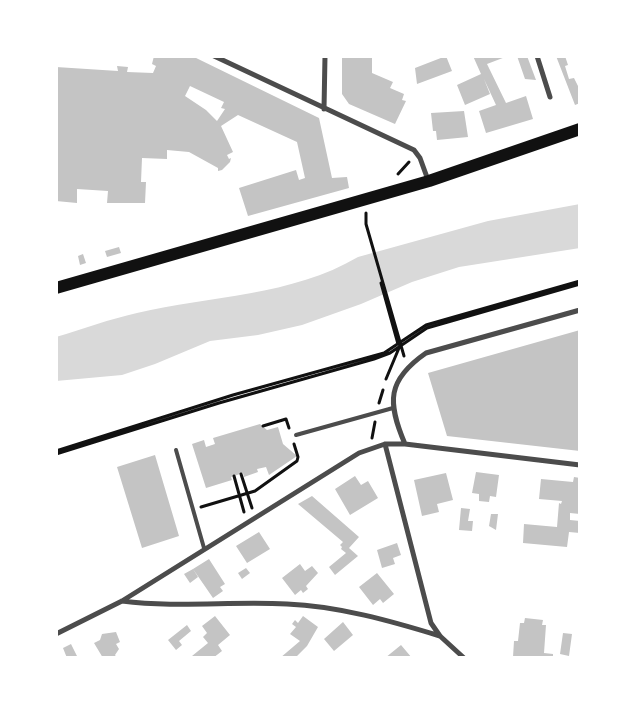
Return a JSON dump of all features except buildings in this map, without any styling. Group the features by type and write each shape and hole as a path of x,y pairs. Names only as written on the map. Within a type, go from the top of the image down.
{"main road":[{"path":"56,288 429,181 580,128"}],"street":[{"path":"214,56 414,150 418,154 429,181"},
{"path":"324,108 325,56"},
{"path":"537,56 550,96"},
{"path":"405,444 393,408 394,392 399,377 410,364 426,353 580,310"},
{"path":"384,444 428,614 440,636 464,658"},
{"path":"56,634 122,601 204,548 359,453 384,444 405,444 580,465"},
{"path":"122,601 177,606 289,604 374,618 440,636"}],"lane":[{"path":"296,434 393,408"},
{"path":"176,450 204,548"}],"path":[{"path":"362,217 404,356"},
{"path":"56,452 380,357 427,328 580,282"},
{"path":"193,510 247,494 267,483 297,461 298,458 286,419 263,426"},
{"path":"241,474 252,508"},
{"path":"234,476 244,512"}],"shaded area":[{"path":"580,204 580,248 459,267 412,282 361,304 302,325 258,335 210,341 155,364 122,375 56,381 56,337 137,313 250,293 306,280 333,270 358,257 488,221"}]}
